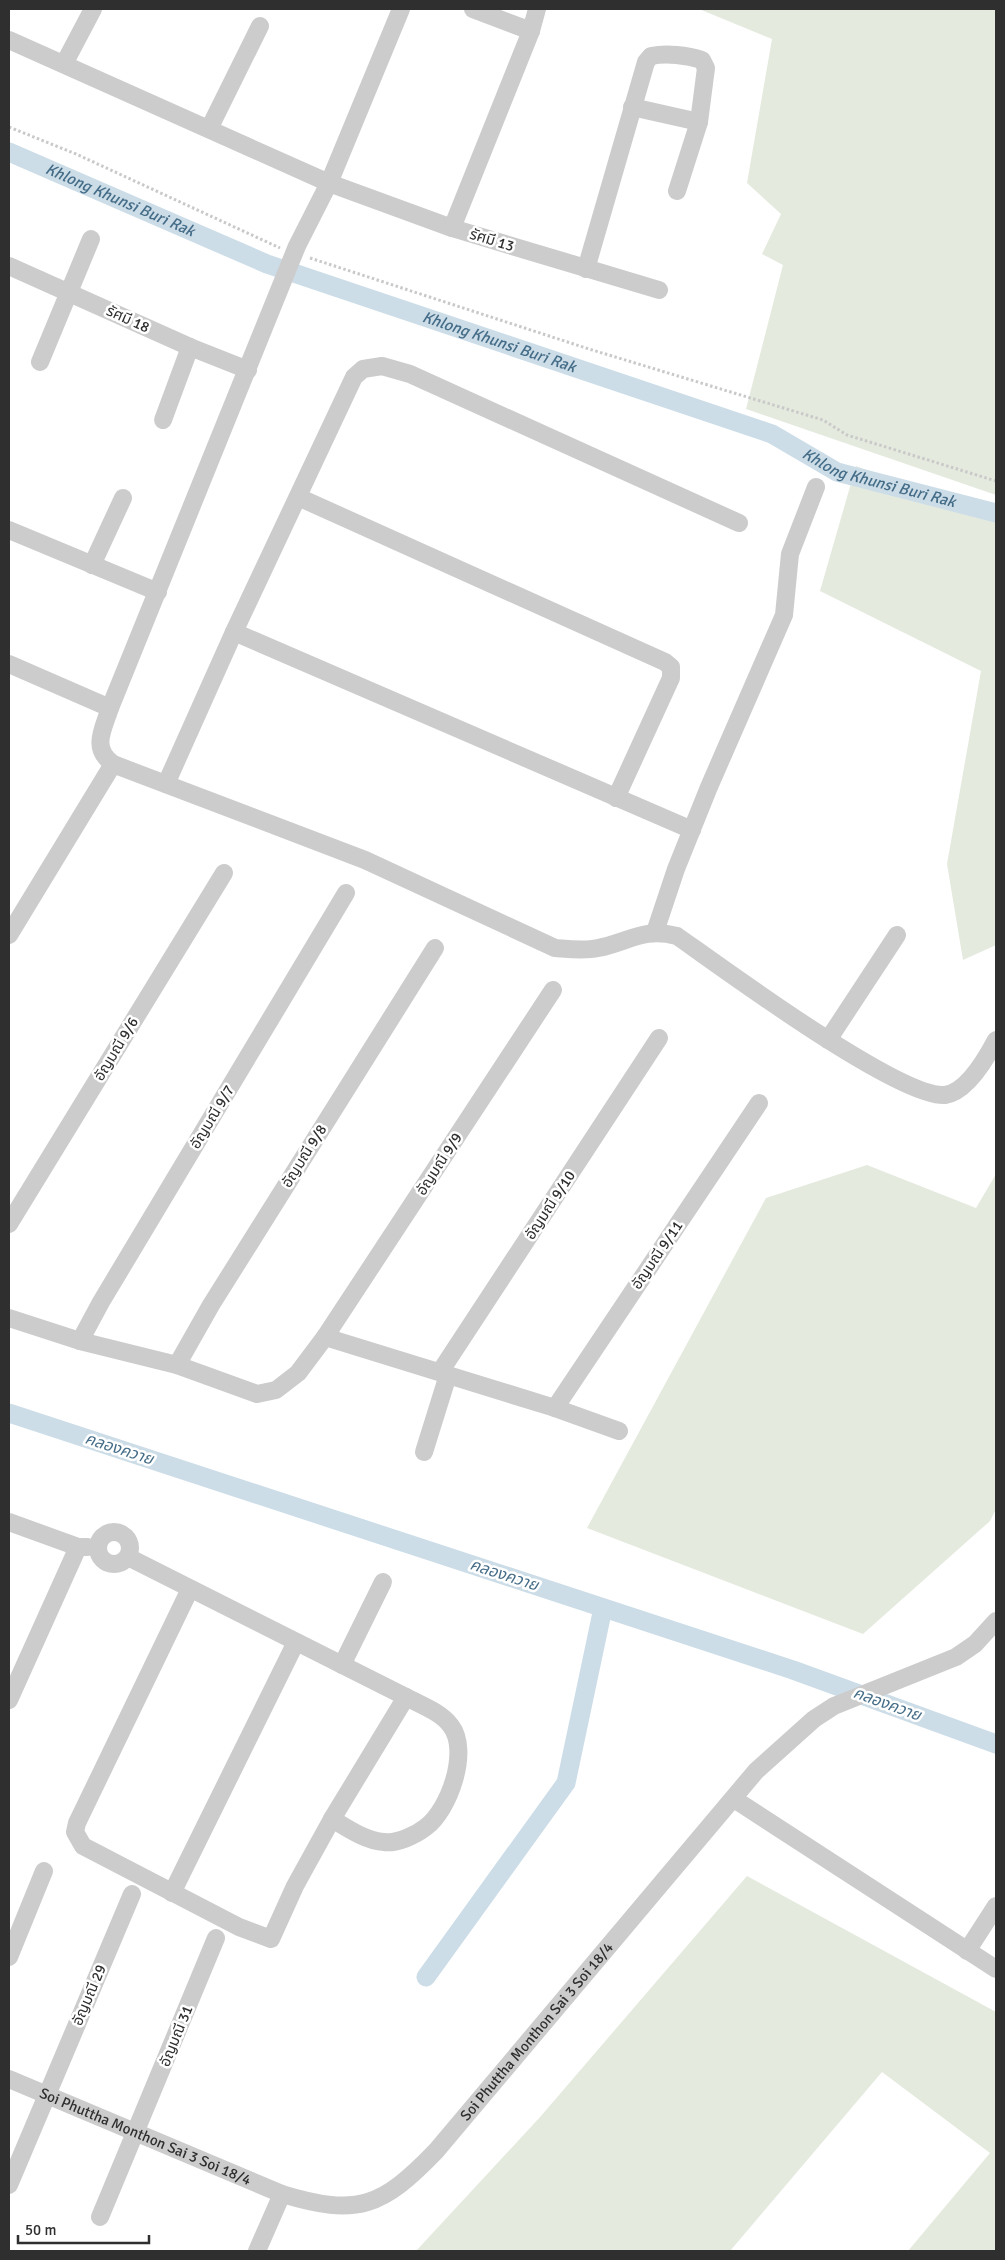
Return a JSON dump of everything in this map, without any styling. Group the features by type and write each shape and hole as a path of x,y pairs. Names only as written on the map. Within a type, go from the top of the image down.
{"street":[{"path":"64,64 93,9"},
{"path":"401,9 328,183 295,250 285,280 110,708 99,745 103,757 113,764 364,860 555,948 578,950 598,948 655,932 677,936 828,1040 886,1073 923,1091 946,1095 972,1077 986,1060 996,1040"},
{"path":"473,9 531,31"},
{"path":"452,228 531,31 537,9"},
{"path":"209,129 260,26"},
{"name":"รัศมี 13","path":"9,40 328,183 452,228 659,290"},
{"path":"586,269 632,107 646,62 651,56 695,57 702,60 706,68 699,122 677,192"},
{"path":"632,107 699,122"},
{"path":"40,362 91,239"},
{"name":"รัศมี 18","path":"9,266 190,347 248,370"},
{"path":"163,420 190,347"},
{"path":"166,784 338,408 354,377 363,369 382,366 410,374 739,524"},
{"path":"655,932 692,830 784,615 790,554 816,487"},
{"path":"298,497 671,666 672,678 616,798"},
{"path":"92,565 123,498"},
{"path":"9,530 158,592"},
{"path":"234,632 692,830"},
{"path":"9,664 110,708"},
{"path":"9,935 113,764"},
{"name":"อัญมณี 9/6","path":"9,1224 224,874"},
{"name":"อัญมณี 9/7","path":"80,1341 106,1294 346,893"},
{"path":"828,1040 896,935"},
{"name":"อัญมณี 9/8","path":"177,1365 211,1304 435,948"},
{"name":"อัญมณี 9/9","path":"9,1318 80,1341 177,1365 258,1394 276,1390 298,1373 325,1338 553,990"},
{"name":"อัญมณี 9/10","path":"424,1452 444,1374 659,1038"},
{"name":"อัญมณี 9/11","path":"555,1408 759,1103"},
{"path":"325,1338 555,1408 619,1431"},
{"path":"9,1522 78,1547 98,1546"},
{"path":"118,1532 127,1538 129,1542 128,1557 120,1563 110,1564 101,1557 98,1546 103,1536 108,1533 118,1532"},
{"path":"9,1700 78,1547"},
{"path":"128,1557 439,1715 452,1727 458,1743 459,1765 446,1802 428,1826 404,1839 384,1843 366,1837 332,1819"},
{"path":"342,1665 382,1582"},
{"path":"190,1589 77,1823 75,1832 83,1846 172,1893 239,1926 271,1939 295,1886 332,1819 406,1698"},
{"name":"Soi Phuttha Monthon Sai 3 Soi 18/4","path":"9,2079 282,2194 312,2203 343,2207 361,2205 387,2194 413,2174 501,2076 756,1771 814,1719 834,1706 956,1658 975,1644 996,1621"},
{"path":"172,1893 296,1642"},
{"path":"734,1799 996,1969"},
{"path":"9,1957 44,1870"},
{"name":"อัญมณี 29","path":"9,2185 132,1894"},
{"path":"967,1950 996,1906"},
{"name":"อัญมณี 31","path":"100,2217 216,1938"},
{"path":"257,2251 282,2194"}],"path":[{"path":"9,127 76,154 295,250 588,349 823,420 847,435 996,481"}],"shaded area":[{"path":"699,9 996,9 996,495 746,409 783,265 762,254 781,214 747,183 772,39"},
{"path":"856,466 996,519 996,945 963,960 947,864 981,671 820,591"},
{"path":"867,1165 976,1208 996,1174 996,1509 990,1521 863,1634 587,1528 766,1198"},
{"path":"747,1876 996,2012 996,2251 908,2251 990,2153 882,2072 730,2251 416,2251 541,2116"}],"waterway":[{"name":"Khlong Khunsi Buri Rak","path":"9,152 267,264 772,434 837,472 996,513"},
{"name":"คลองควาย","path":"9,1413 793,1670 996,1744"},
{"path":"426,1977 566,1783 603,1608"}]}
